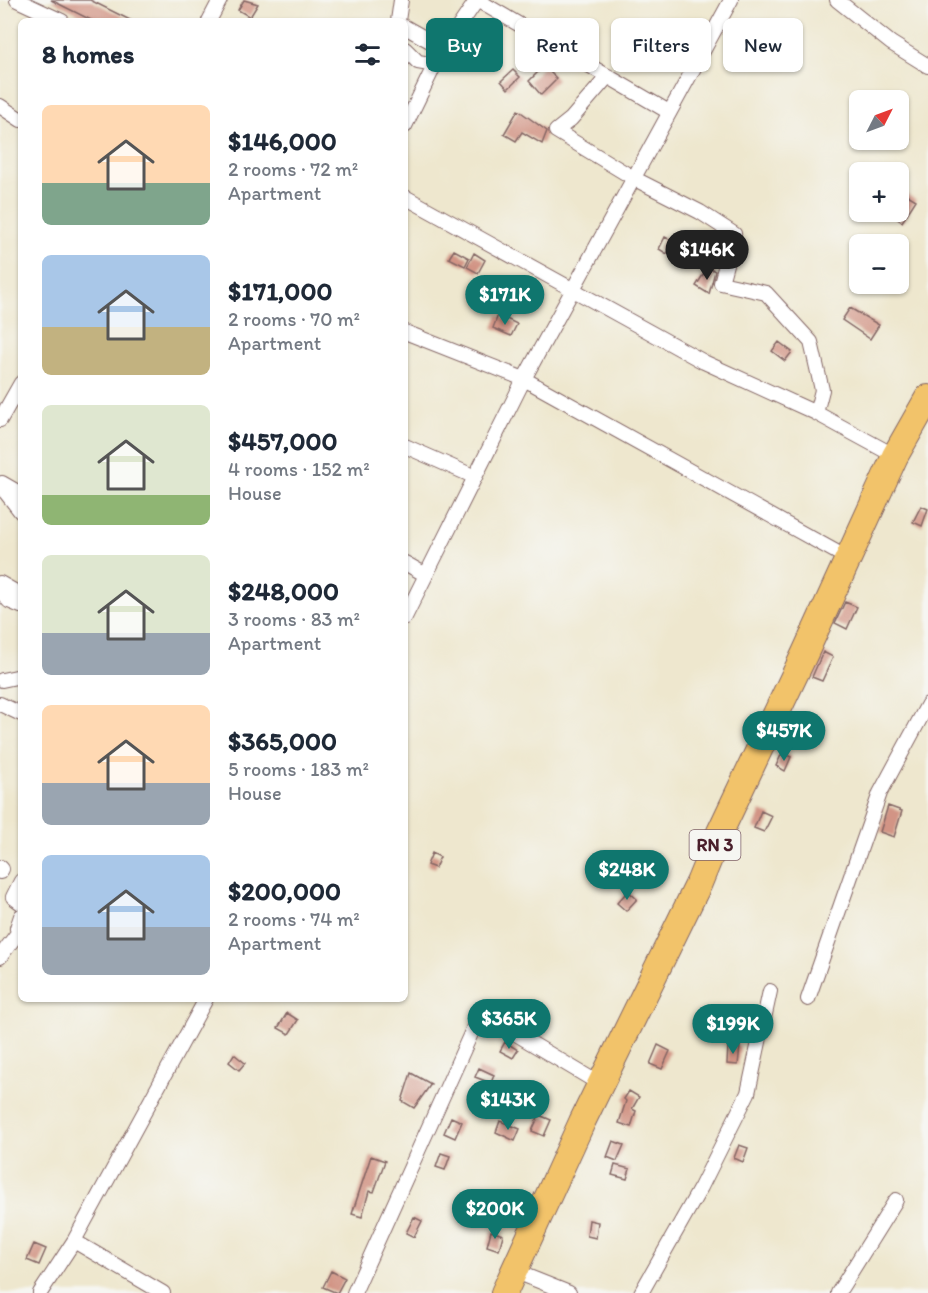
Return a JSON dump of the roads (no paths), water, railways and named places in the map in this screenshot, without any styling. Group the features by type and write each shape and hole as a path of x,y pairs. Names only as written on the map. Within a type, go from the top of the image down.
{"highway":[{"name":"RN 3","path":"509,1282 600,1083 689,904 720,831 849,559 895,456 928,398"}],"street":[{"path":"17,0 56,18"},
{"path":"211,18 220,0"},
{"path":"398,18 401,0"},
{"path":"465,18 477,0 669,112"},
{"path":"408,611 473,476 524,379 731,0"},
{"path":"837,0 891,43 928,66"},
{"path":"408,29 426,39"},
{"path":"408,52 418,62 426,63"},
{"path":"408,120 432,72"},
{"path":"608,76 571,119 556,131 634,179 700,212 734,234 722,283 766,293 812,342 822,390 816,413"},
{"path":"0,106 18,118"},
{"path":"408,199 623,315 704,362 816,413 895,456"},
{"path":"408,333 524,379 849,559"},
{"path":"1,416 18,388"},
{"path":"408,447 473,476"},
{"path":"0,484 18,493"},
{"path":"0,484 18,508"},
{"path":"408,565 426,575"},
{"path":"0,583 18,593"},
{"path":"0,590 9,601 18,605"},
{"path":"2,680 18,677"},
{"path":"0,704 18,713"},
{"path":"808,999 880,793 928,704"},
{"path":"0,957 18,933"},
{"path":"641,1293 701,1187 748,1093 770,991"},
{"path":"40,1293 74,1241 204,1002"},
{"path":"354,1293 478,1018 516,1034 600,1083"},
{"path":"838,1293 896,1200"},
{"path":"74,1241 163,1293"},
{"path":"509,1282 569,1293"}]}
